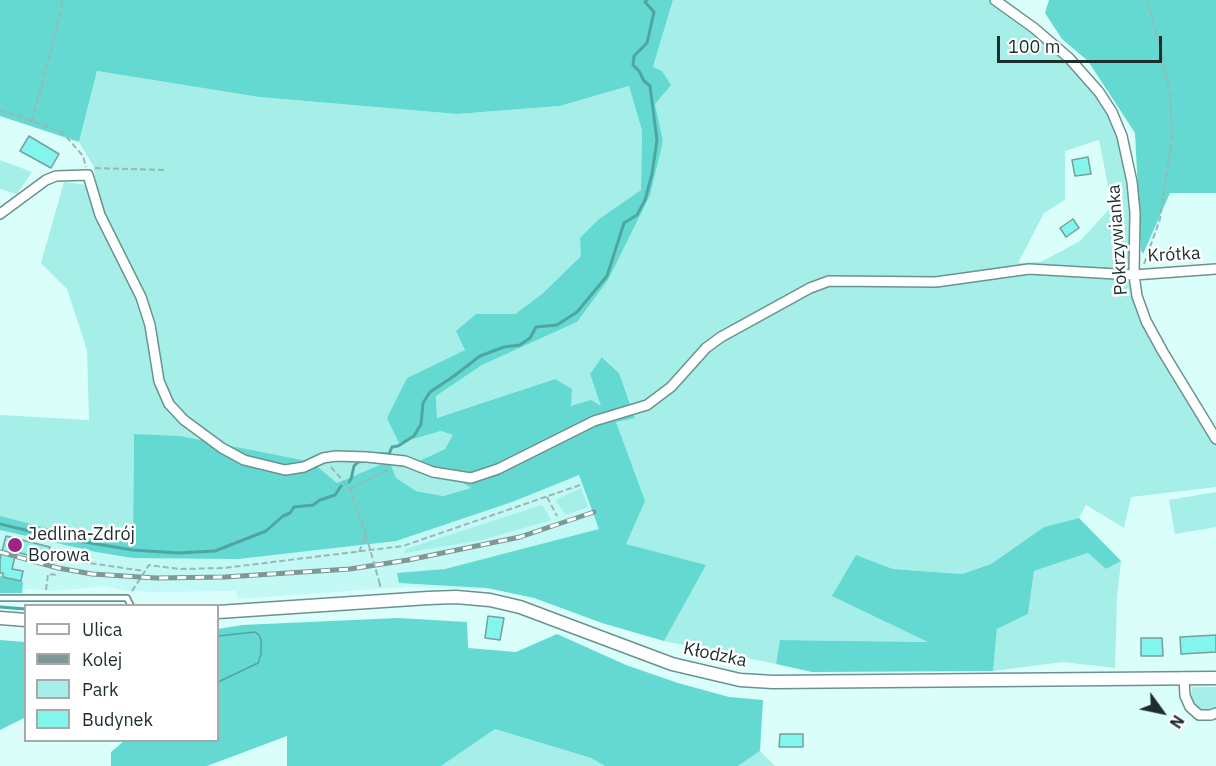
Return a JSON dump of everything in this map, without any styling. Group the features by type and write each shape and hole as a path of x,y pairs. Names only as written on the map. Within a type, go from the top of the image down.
{"main road":[{"name":"Kłodzka","path":"219,612 428,598 456,597 490,600 520,607 639,654 740,680 773,682 1216,678"},
{"path":"0,618 24,620"}],"street":[{"name":"Pokrzywianka","path":"995,0 1034,28 1069,58 1099,92 1112,112 1122,136 1132,182 1135,213 1134,275 1137,296 1146,321 1162,352 1216,439"},
{"name":"Krótka","path":"87,172 100,215 141,297 150,325 159,381 169,404 184,420 222,448 244,460 285,470 304,467 323,458 336,456 405,461 433,472 471,478 498,469 594,421 647,405 671,387 706,348 721,337 810,288 829,281 936,282 1029,269 1134,275 1216,269"},
{"path":"0,214 46,180 56,176 87,172"},
{"path":"1184,677 1185,696 1190,707 1199,715 1216,713"}],"lane":[{"path":"0,598 127,598 130,604"}],"path":[{"path":"32,121 56,35 63,0"},
{"path":"1134,275 1143,266 1160,219 1172,138 1170,94 1160,45 1147,0"},
{"path":"0,111 63,133 83,156 87,172 166,170"},
{"path":"323,458 350,489 379,581"},
{"path":"350,489 405,461"},
{"path":"127,598 149,565 179,569 224,568 403,546 583,484"},
{"path":"547,497 557,516"},
{"path":"358,552 366,535"},
{"path":"55,558 145,571"},
{"path":"45,580 48,574 58,575"}],"shaded area":[{"path":"0,0 673,0 653,67 662,71 671,85 655,104 663,141 650,195 608,280 577,322 482,365 436,396 437,418 555,379 572,389 571,406 591,400 601,406 590,374 602,357 619,373 635,418 616,422 645,501 626,544 706,565 664,641 602,623 534,598 487,588 399,583 397,573 445,569 599,529 579,475 512,502 396,541 238,559 133,558 0,530 0,516 102,542 133,540 134,434 180,436 312,462 337,483 389,461 396,478 416,491 443,496 471,488 455,478 415,463 445,449 453,435 441,431 399,443 387,418 407,378 465,350 456,331 476,314 515,314 542,294 581,256 580,238 599,219 641,190 642,131 629,86 560,106 457,114 259,97 97,71 79,142 0,116"},
{"path":"1049,0 1216,0 1216,193 1170,193 1143,254 1135,133 1088,61 1062,39 1045,13"},
{"path":"621,428 647,488 645,508 520,590 404,587 238,599 236,591 154,592 128,591 104,586 55,591 0,587 0,502 447,499"},
{"path":"1079,518 1121,561 1106,569 1088,553 1034,571 1028,614 997,629 993,671 812,672 776,664 780,640 928,642 832,596 856,555 893,569 962,574 991,564 1044,527"},
{"path":"0,576 23,582 22,593 0,593"},
{"path":"398,618 467,622 468,648 516,652 557,634 626,665 678,683 729,697 763,700 760,751 738,766 605,766 591,758 495,729 441,766 287,766 287,736 207,766 111,766 111,752 123,742 219,742 219,682 258,663 261,654 261,640 255,632 219,636 219,629 242,625"},
{"path":"255,632 261,640 261,654 258,663 219,682 219,636"},
{"path":"0,640 24,642 24,718 0,730"}],"green space":[{"path":"673,0 991,0 1032,30 1067,60 1107,109 1120,137 1129,182 1135,297 1216,444 1216,487 1131,497 1124,528 1086,505 1079,518 1044,527 991,564 962,574 893,569 856,555 929,642 781,640 776,664 664,641 705,565 625,544 616,422 635,417 619,373 603,357 590,374 602,407 571,406 555,379 437,418 436,396 482,365 577,322 608,280 663,142 655,104 653,68","holes":["1099,140 1112,206 1080,241 1041,262 1018,263 1044,213 1065,200 1065,151"]},
{"path":"97,71 259,97 457,114 560,106 629,86 642,131 641,190 599,219 581,256 542,294 515,314 476,314 457,331 465,350 407,378 399,443 441,431 454,435 445,449 415,463 455,478 471,488 443,496 416,491 395,478 389,461 337,483 312,462 134,434 133,540 102,542 0,516 0,415 89,420 87,350 67,289 41,263 64,182 96,186 94,167 79,142"},
{"path":"0,160 32,172 17,194 0,189"},
{"path":"581,488 588,507 566,515 555,500"},
{"path":"1216,492 1216,527 1175,534 1169,500"},
{"path":"542,505 551,520 482,540 404,553 406,549"},
{"path":"1088,553 1106,569 1121,561 1117,598 1115,668 1063,662 993,671 997,629 1028,614 1034,571"},
{"path":"1193,687 1216,687 1216,710 1203,712 1196,708 1190,697"},
{"path":"495,729 591,758 605,766 441,766"},
{"path":"760,751 775,766 738,766"}],"building":[{"path":"29,136 59,154 51,168 20,151"},
{"path":"1088,157 1091,174 1075,176 1072,160"},
{"path":"1073,219 1079,228 1066,237 1060,228"},
{"path":"6,536 50,547 46,560 16,552 12,569 23,571 21,581 3,577 3,573 0,573 0,559"},
{"path":"488,616 504,618 500,640 485,638"},
{"path":"1216,635 1216,652 1181,654 1180,637"},
{"path":"1141,638 1162,638 1163,656 1141,656"},
{"path":"780,734 803,734 803,747 779,747"}],"waterway":[{"path":"378,454 389,454 392,447 414,436 421,424 423,403 430,392 480,356 504,347 520,345 530,338 536,327 557,325 577,312 607,276 624,223 637,215 645,200 657,140 650,86 633,65 634,56 647,43 654,12 645,2 647,0"},
{"path":"349,482 354,466 358,462 365,461"},
{"path":"0,524 54,537 133,550 178,553 215,551 266,531 290,513 294,507 313,505 335,495 341,486"},
{"path":"0,607 24,609"}],"railway":[{"path":"0,552 58,568 92,574 156,578 225,577 350,569 408,560 520,537 594,512"}],"place":[{"name":"Jedlina-Zdrój Borowa","path":"15,545"}]}
